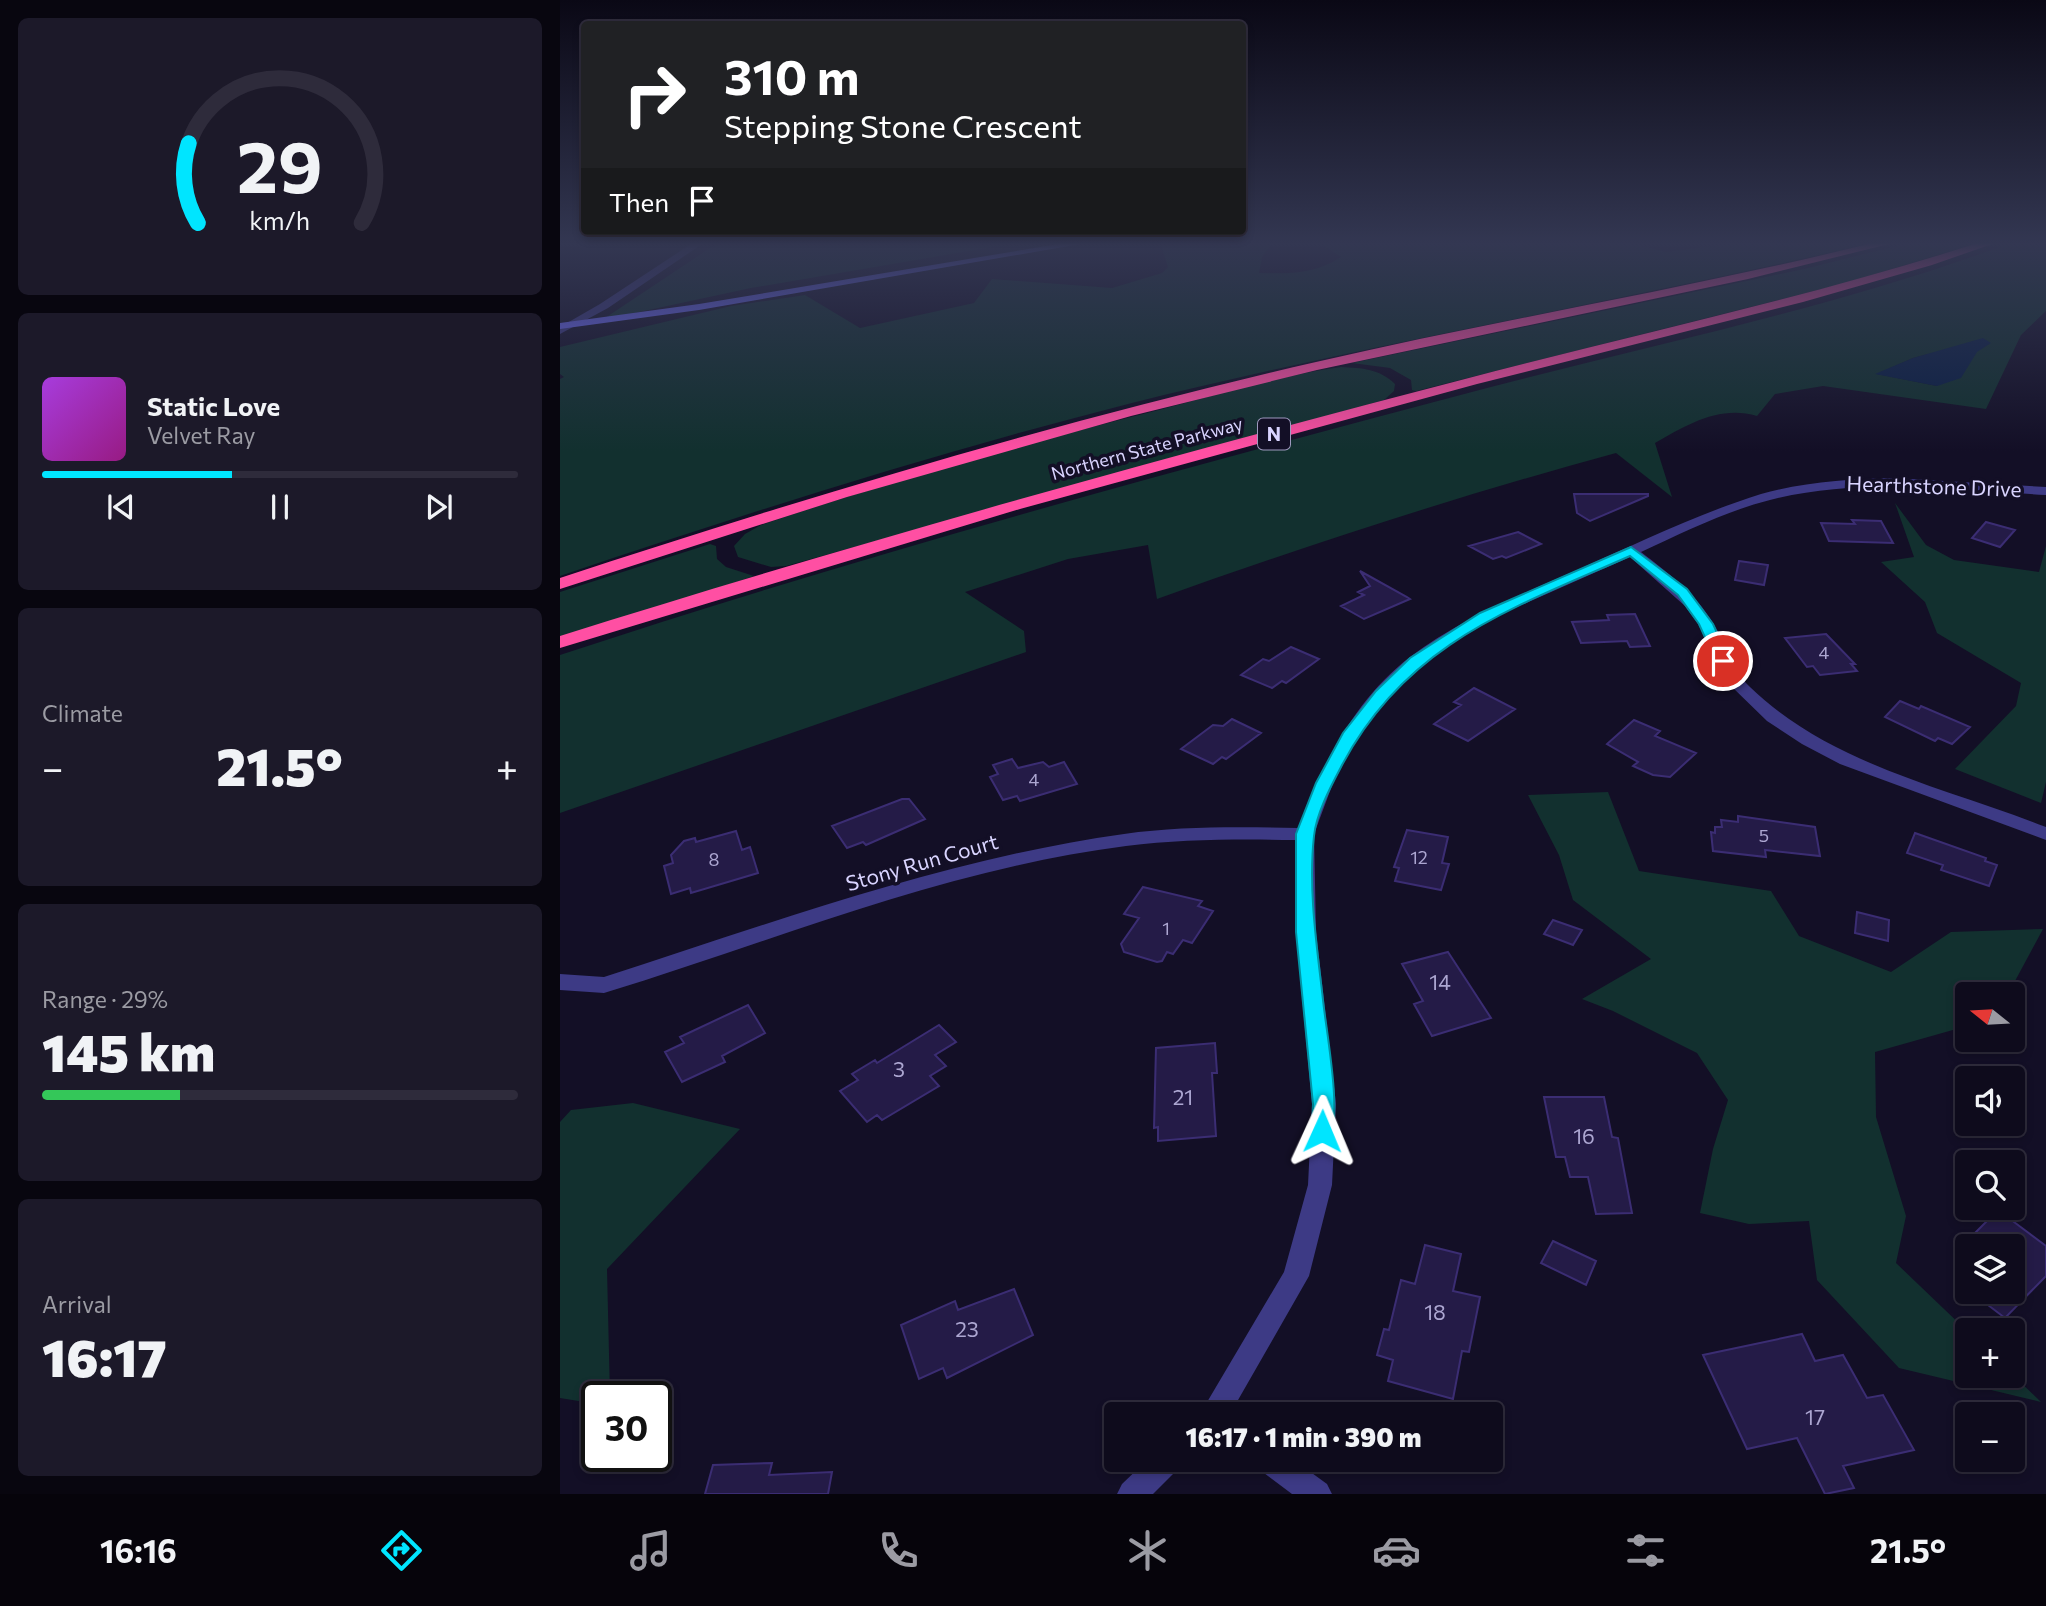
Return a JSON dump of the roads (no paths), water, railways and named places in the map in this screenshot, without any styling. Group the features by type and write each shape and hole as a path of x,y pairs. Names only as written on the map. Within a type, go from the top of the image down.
{"highway":[{"name":"Northern State Parkway","path":"560,584 863,487 1174,400 1565,312"},
{"name":"Northern State Parkway","path":"560,642 762,579 1110,479 1488,377 1746,312"}],"main road":[{"path":"573,325 655,312"}],"street":[{"path":"560,328 573,325 593,312"},
{"name":"Hearthstone Drive","path":"1221,1402 1296,1276 1320,1185 1324,1104 1306,932 1305,834 1324,783 1351,733 1382,694 1415,661 1485,615 1631,551 1755,501 1808,488 1893,482 2046,491"},
{"path":"1631,551 1683,592 1706,624 1723,661 1740,688 1771,716 1815,744 1862,766 2046,834"},
{"name":"Stony Run Court","path":"560,982 604,985 904,890 1085,845 1158,834 1249,830 1305,834"},
{"path":"1132,1494 1155,1472"},
{"path":"1287,1472 1317,1494"}],"water":[{"path":"1983,338 1991,343 1977,352 1961,378 1937,386 1875,374 1913,358"}]}
